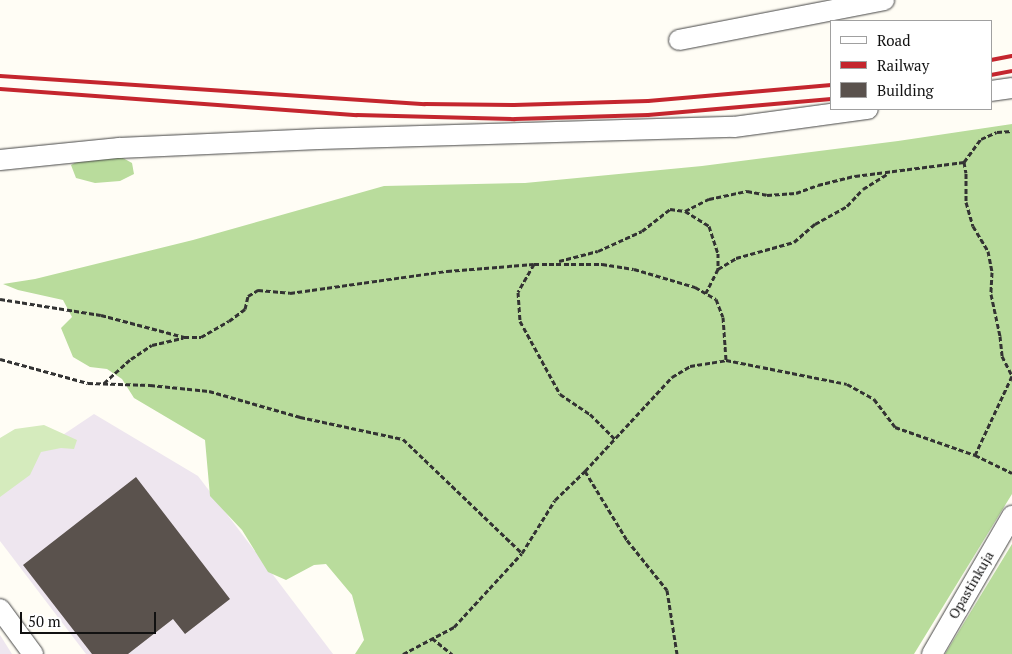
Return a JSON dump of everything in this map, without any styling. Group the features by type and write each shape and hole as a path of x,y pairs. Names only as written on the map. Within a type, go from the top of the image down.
{"street":[{"path":"679,40 884,0"},
{"path":"992,91 1012,88"},
{"path":"0,160 138,147 734,127 861,110"},
{"name":"Opastinkuja","path":"932,654 1012,516"},
{"path":"0,610 33,654"}],"path":[{"path":"685,211 710,199 747,191 767,195 796,194 818,185 855,176 964,162 981,139 997,132 1012,131"},
{"path":"964,162 966,202 973,226 988,251 992,272 991,294 1000,336 1002,356 1012,376 975,455"},
{"path":"718,269 736,258 794,242 815,224 847,206 863,189 889,172"},
{"path":"554,262 598,251 642,231 670,209 685,211 709,226 718,254 718,269 706,293"},
{"path":"104,384 131,359 152,345 184,337 201,337 229,321 245,309 248,296 258,290 290,292 447,271 554,262 602,264 634,269 664,280 695,287 706,293 716,299 723,317 726,360"},
{"path":"534,264 518,292 520,321 560,394 590,414 615,439"},
{"path":"0,299 101,315 184,337"},
{"path":"0,359 88,384 150,385 209,391 300,416 403,439 522,553"},
{"path":"403,654 454,626 522,553 554,500 585,471 672,377 690,366 726,360 847,384 874,399 895,427 975,455 1012,473"},
{"path":"585,471 627,540 667,590 677,654"},
{"path":"432,638 452,654"}],"shaded area":[{"path":"94,414 198,476 333,654 86,654 0,541 0,477"},
{"path":"0,635 12,654 0,654"}],"green space":[{"path":"1012,124 1012,494 914,654 355,654 364,640 352,595 326,564 314,565 286,580 268,572 242,530 210,496 205,440 134,398 122,379 107,369 90,367 73,357 61,328 72,317 63,300 18,290 3,284 35,279 193,240 384,186 525,183 702,166 898,141"},
{"path":"86,157 121,157 132,163 134,174 120,181 95,183 76,178 71,165"},
{"path":"44,425 77,440 74,449 61,448 41,452 30,475 0,497 0,438 15,429"},
{"path":"1012,544 1012,654 945,654"}],"building":[{"path":"136,477 230,599 185,634 173,619 128,654 92,654 23,565"}],"railway":[{"path":"992,60 1012,56"},
{"path":"992,75 1012,71"},
{"path":"0,76 425,104 514,105 648,101 830,85"},
{"path":"0,89 357,115 515,119 648,115 830,99"}]}
